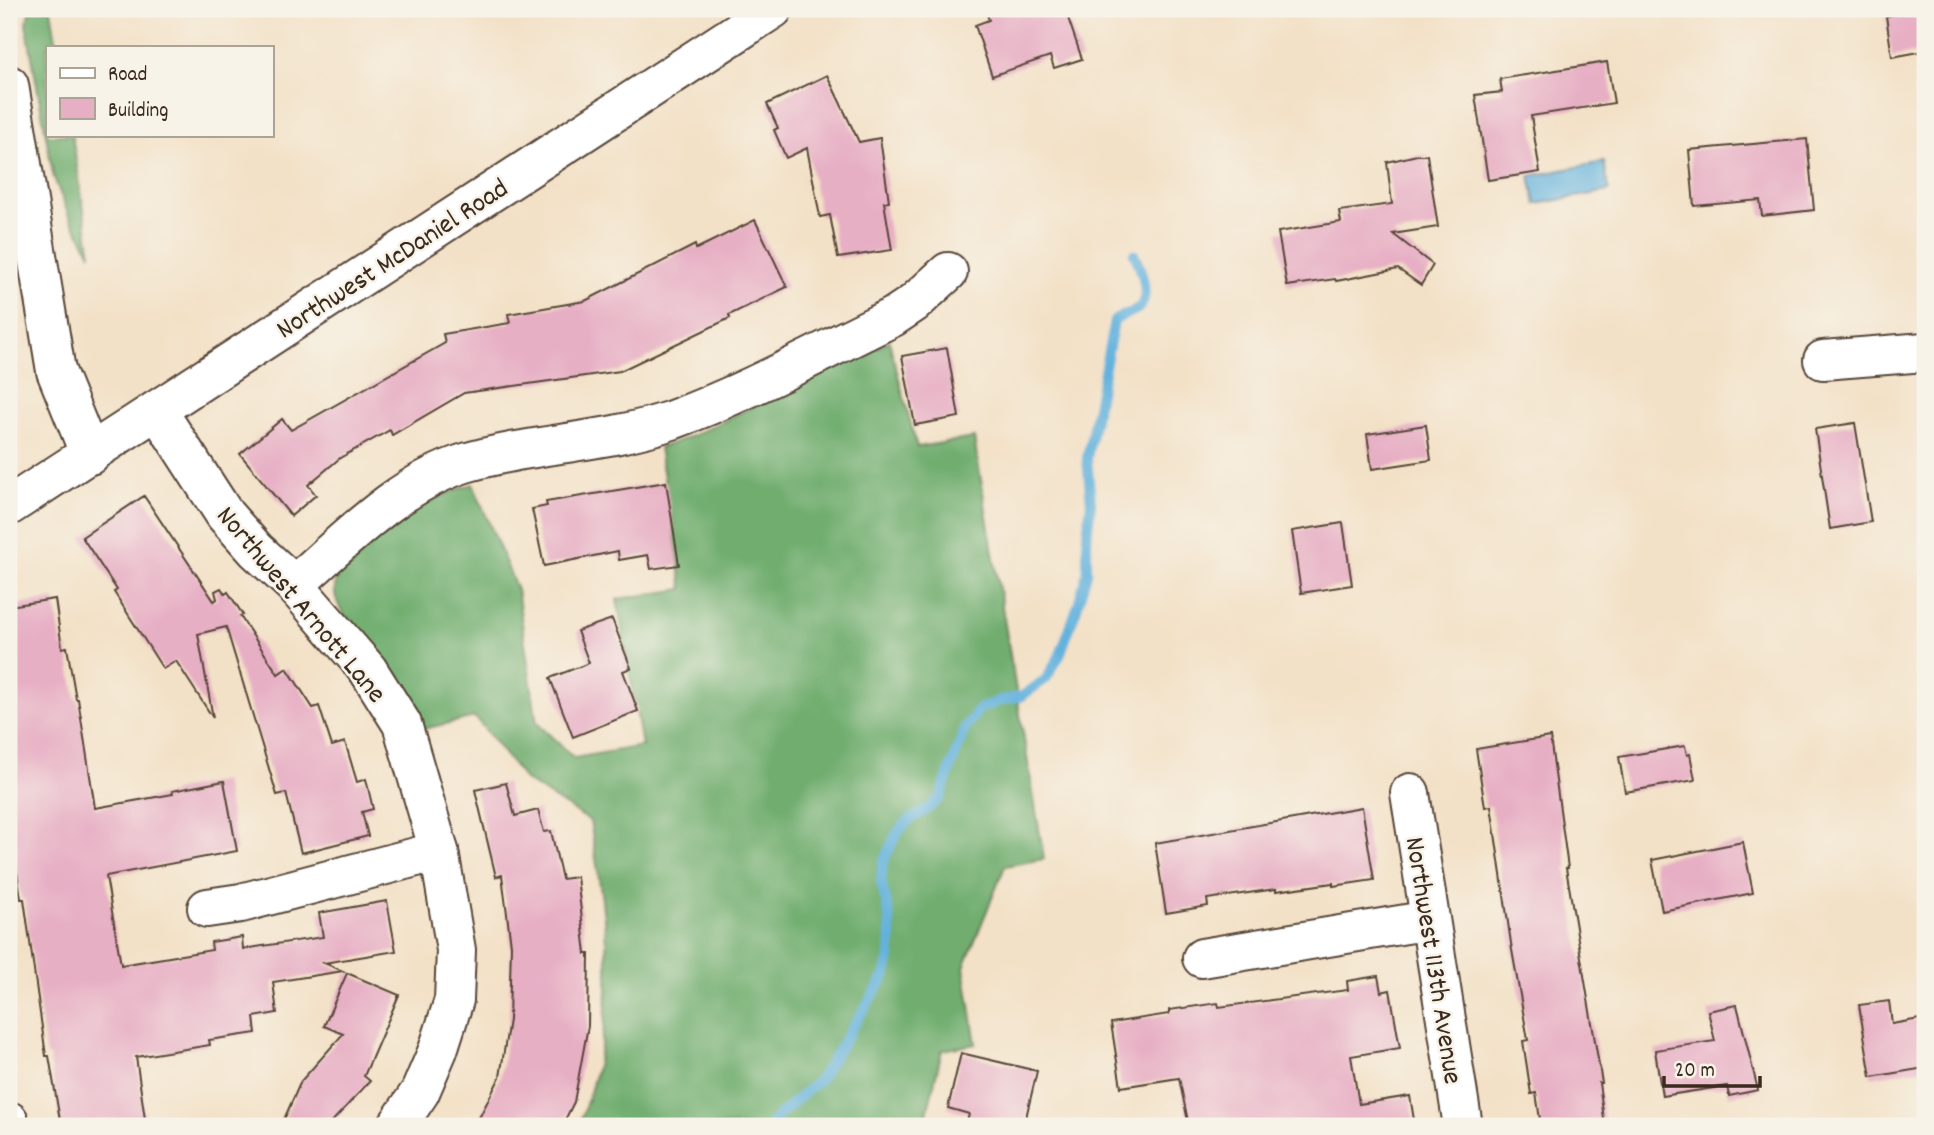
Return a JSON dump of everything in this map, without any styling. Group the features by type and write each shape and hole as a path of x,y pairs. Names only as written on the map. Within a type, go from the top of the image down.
{"street":[{"name":"Northwest McDaniel Road","path":"9,506 773,9"},
{"path":"9,85 56,372 90,455"},
{"path":"294,585 393,500 427,479 463,464 492,456 640,429 692,412 893,317 914,303 948,272"},
{"path":"1823,360 1925,352"},
{"name":"Northwest Arnott Lane","path":"157,410 225,515 294,585 368,670 402,724 439,851 456,950 454,1000 438,1050 420,1092 397,1126"},
{"name":"Northwest 113th Avenue","path":"1409,793 1462,1126"},
{"path":"208,908 241,903 439,851"},
{"path":"1202,958 1430,920"},
{"path":"9,1121 10,1126"}],"green space":[{"path":"31,9 51,9 57,46 46,46 46,136 26,24"},
{"path":"46,136 72,136 91,254 69,216 53,175"},
{"path":"889,341 917,447 974,438 1044,859 1005,866 964,967 976,1044 942,1050 924,1126 578,1126 592,1086 606,1011 606,938 590,821 525,780 475,717 423,729 391,669 340,608 335,593 337,578 352,560 401,519 442,495 473,484 517,590 537,723 574,758 642,746 617,599 683,589 659,448 692,436"}],"water":[{"path":"1604,162 1609,191 1536,204 1530,176"}],"building":[{"path":"985,9 1065,9 1082,59 1054,68 1050,56 992,76 975,25 989,20"},
{"path":"1925,10 1925,51 1892,57 1886,16"},
{"path":"1607,62 1614,103 1531,116 1540,172 1488,180 1475,95 1502,92 1500,79"},
{"path":"827,75 859,142 880,138 889,201 884,202 892,250 838,258 830,215 820,217 807,148 786,158 774,130 778,128 767,104"},
{"path":"1807,139 1814,210 1762,216 1760,200 1694,206 1689,150"},
{"path":"1427,155 1438,227 1393,234 1433,265 1421,285 1398,269 1336,281 1287,286 1278,232 1341,222 1339,211 1392,204 1387,162"},
{"path":"755,220 787,287 620,371 464,393 392,435 390,430 340,458 308,485 316,495 291,516 240,454 282,419 291,430 445,343 443,334 510,323 508,314 585,301 695,245 696,249"},
{"path":"947,348 959,417 915,425 902,356"},
{"path":"1855,423 1871,522 1830,529 1815,429"},
{"path":"1426,425 1431,460 1372,469 1367,434"},
{"path":"666,482 679,565 651,569 648,555 619,560 618,551 544,566 532,509 547,506 546,502"},
{"path":"144,496 214,601 217,599 215,591 221,588 225,594 228,592 243,615 240,616 278,674 287,668 313,708 319,706 332,746 345,742 357,782 366,779 373,809 362,812 368,836 301,853 286,793 277,795 226,627 198,634 213,718 176,661 163,669 114,592 117,590 82,537"},
{"path":"1343,523 1352,585 1301,593 1292,531"},
{"path":"55,599 62,648 67,647 78,699 95,808 173,794 172,791 224,781 237,851 106,876 121,965 212,950 211,942 242,937 243,949 323,937 319,913 387,901 396,951 324,963 343,971 273,982 277,1013 254,1017 256,1033 209,1040 210,1045 136,1057 146,1126 61,1126 49,1056 46,1056 24,899 21,899 9,817 9,606"},
{"path":"612,619 631,668 623,671 638,711 573,737 550,678 589,663 577,631"},
{"path":"1550,737 1566,868 1602,1083 1599,1083 1605,1126 1541,1126 1536,1093 1531,1094 1523,1041 1528,1040 1491,806 1485,807 1476,749"},
{"path":"1685,746 1687,755 1690,754 1695,780 1625,792 1619,757"},
{"path":"506,783 515,816 538,810 544,832 551,831 562,879 577,877 586,954 589,954 588,1026 574,1102 562,1126 475,1126 500,1077 509,1020 511,945 502,875 496,877 475,790"},
{"path":"1362,807 1374,880 1333,886 1333,883 1276,889 1207,899 1208,906 1166,913 1155,843"},
{"path":"1743,842 1753,893 1662,911 1652,860"},
{"path":"347,973 399,995 364,1076 370,1081 328,1126 281,1126 301,1081 343,1034 324,1026"},
{"path":"1378,976 1381,992 1390,990 1400,1048 1351,1056 1359,1104 1410,1096 1415,1126 1189,1126 1179,1078 1121,1087 1111,1023 1169,1014 1169,1010 1218,1003 1219,1007 1348,990 1347,981"},
{"path":"1889,1001 1892,1024 1925,1018 1925,1068 1871,1077 1859,1005"},
{"path":"1737,1005 1758,1090 1729,1096 1727,1086 1662,1096 1655,1050 1715,1041 1708,1011"},
{"path":"961,1053 1037,1071 1024,1126 966,1126 969,1114 948,1108"}],"waterway":[{"path":"770,1126 819,1080 885,976 890,957 891,935 881,881 883,862 897,833 908,821 940,798 965,728 979,709 1022,696 1046,679 1060,655 1087,573 1087,536 1091,503 1087,458 1114,321 1139,308 1145,296 1144,281 1134,254"}]}
